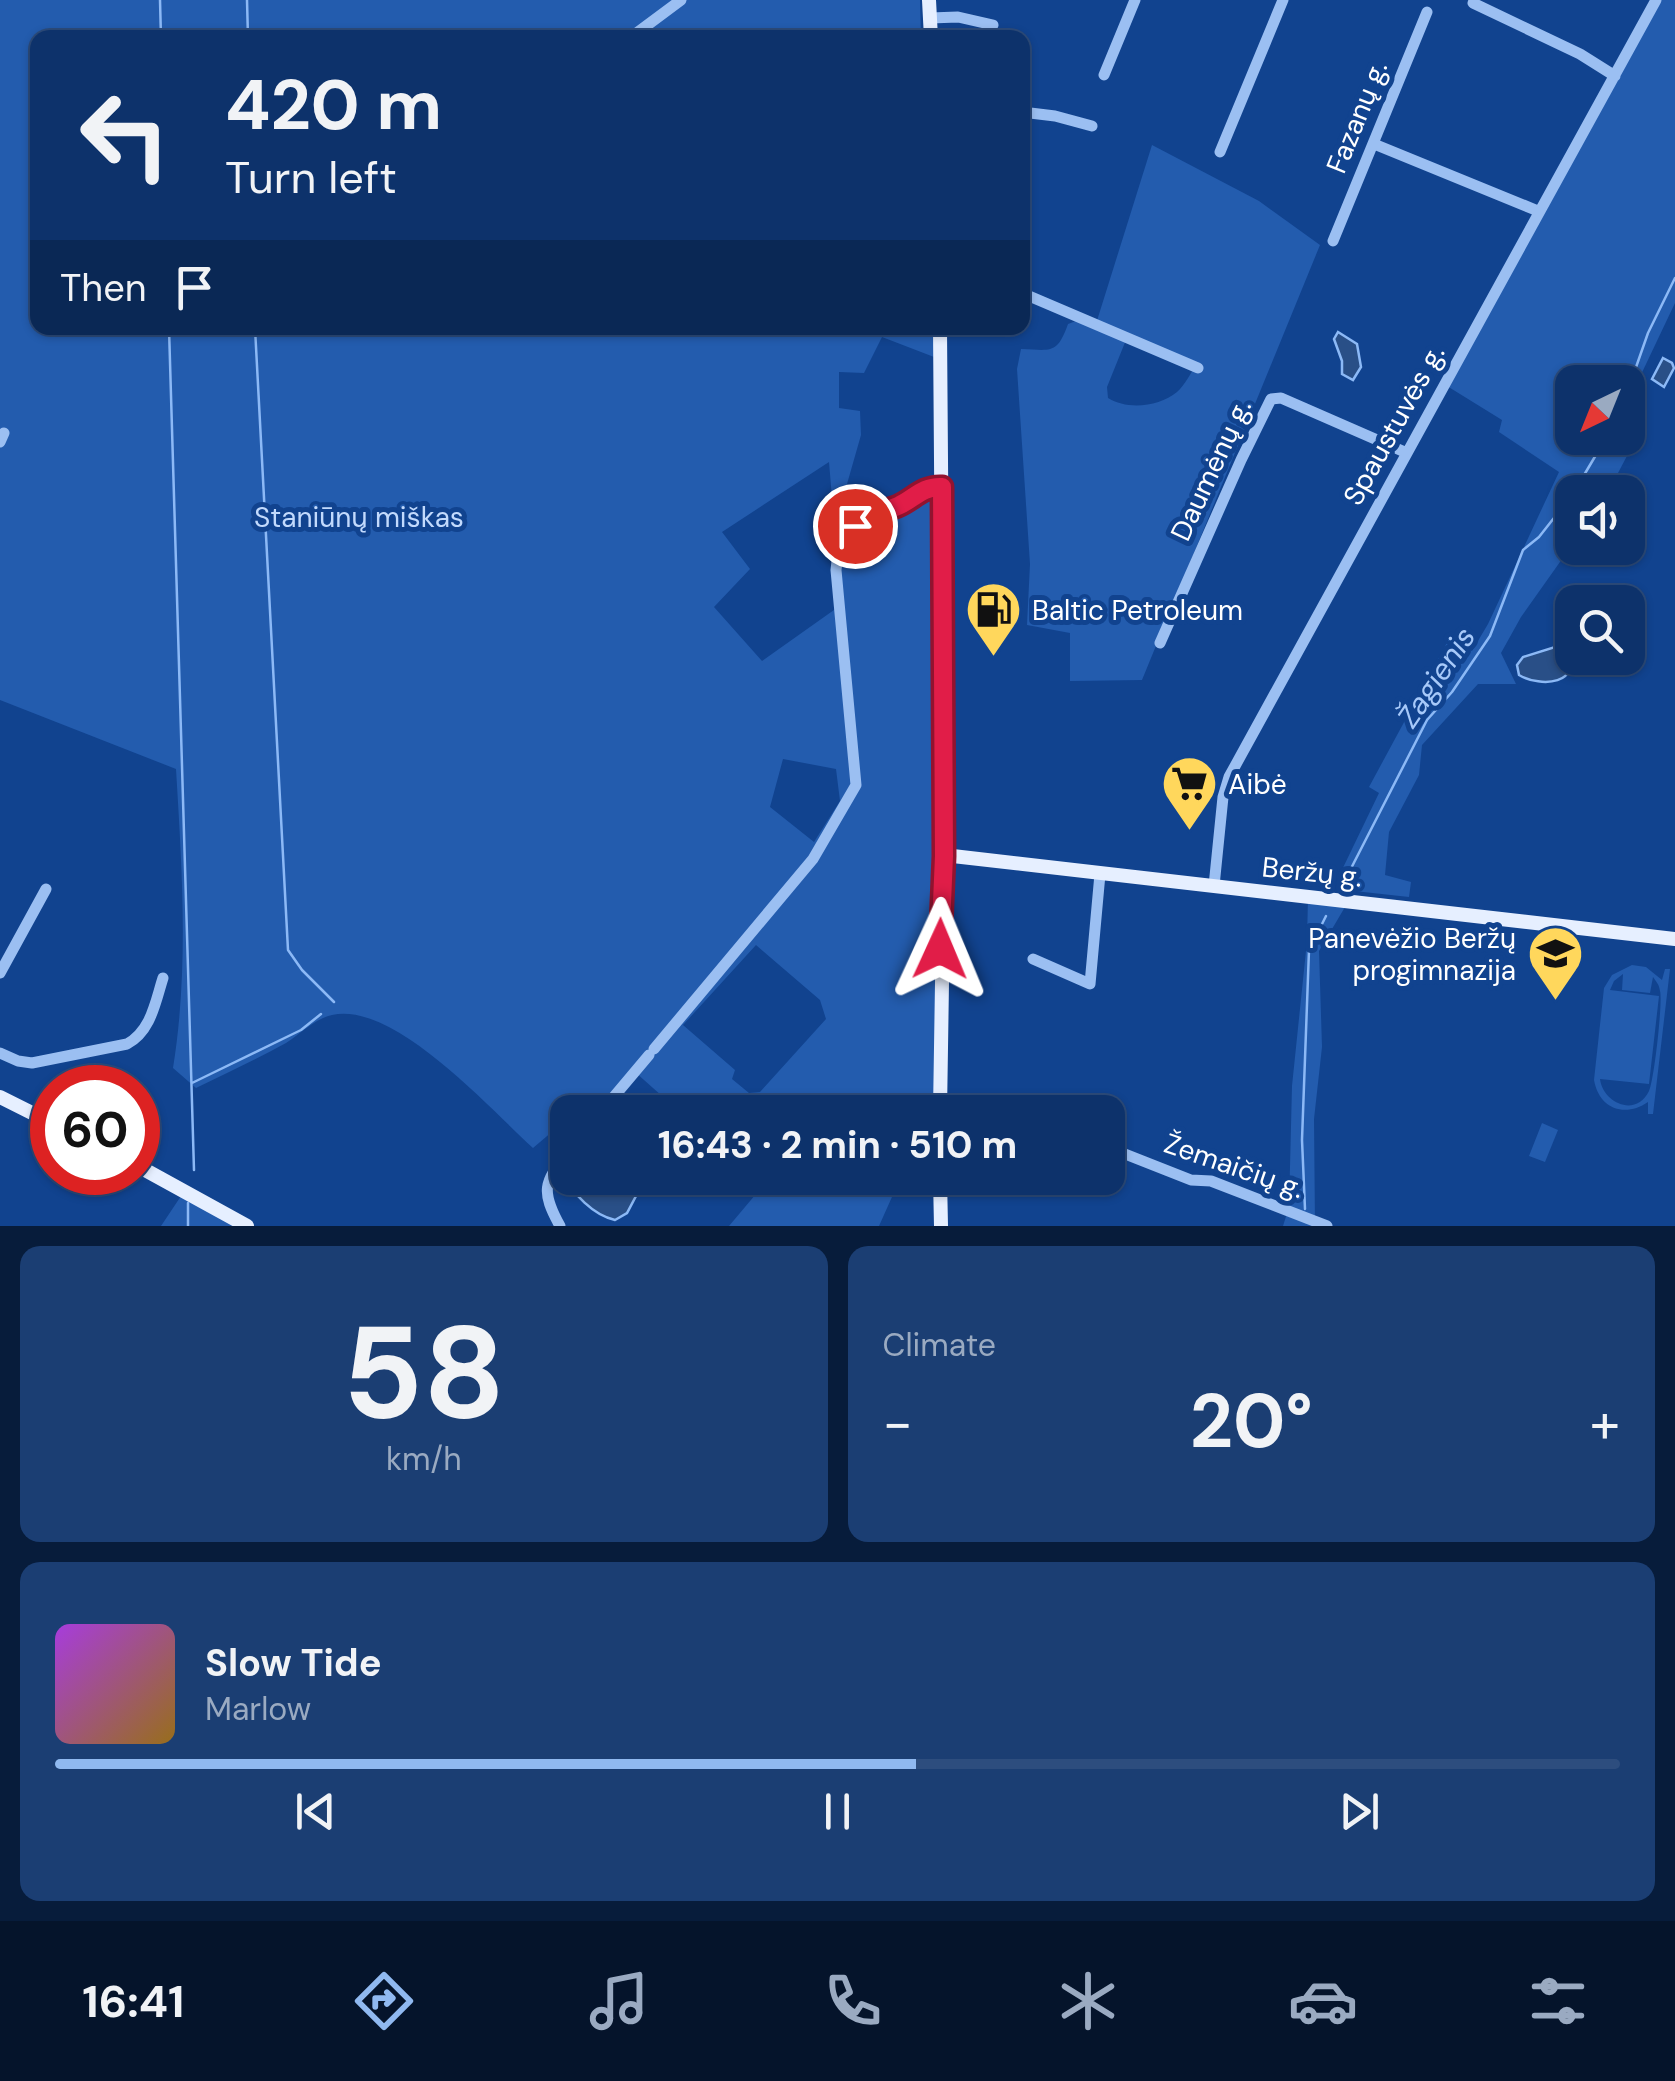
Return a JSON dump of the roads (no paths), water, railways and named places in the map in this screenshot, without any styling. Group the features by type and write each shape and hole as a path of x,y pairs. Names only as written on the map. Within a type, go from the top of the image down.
{"main road":[{"path":"929,0 931,30"},
{"path":"940,335 944,856 940,1095"},
{"name":"Beržų g.","path":"944,856 1675,939"},
{"path":"0,1097 30,1112"},
{"path":"160,1177 247,1226"},
{"path":"940,1195 940,1226"}],"street":[{"path":"641,30 681,0"},
{"path":"1104,75 1135,0"},
{"path":"1220,152 1283,0"},
{"name":"Spaustuvės g.","path":"1214,886 1223,797 1229,776 1656,0"},
{"path":"1473,3 1580,54 1615,76"},
{"name":"Fazanų g.","path":"1332,241 1427,12"},
{"path":"930,18 958,17 993,25"},
{"path":"1030,113 1092,126"},
{"path":"1374,144 1538,211"},
{"path":"1030,296 1198,368"},
{"name":"Daumėnų g.","path":"1160,643 1271,399 1281,398 1407,453"},
{"path":"615,1095 813,859 856,785 836,570 842,546 855,526 871,513 895,507 924,489 942,487"},
{"path":"1033,958 1090,984 1100,874"},
{"path":"0,973 46,888"},
{"path":"0,1053 18,1062 32,1063 127,1044 146,1026 163,978"},
{"name":"Žemaičių g.","path":"1125,1154 1190,1180 1210,1181 1327,1226"},
{"path":"550,1175 546,1188 560,1226"}],"waterway":[{"path":"160,0 161,30"},
{"path":"247,0 248,30"},
{"name":"Žagienis","path":"1637,365 1675,278"},
{"path":"169,335 194,1170"},
{"path":"255,335 288,950 334,1002"},
{"name":"Žagienis","path":"1584,475 1596,455"},
{"name":"Žagienis","path":"1341,888 1427,720 1452,692 1490,636 1523,550 1555,517"},
{"name":"Žagienis","path":"1305,1209 1302,1140 1309,950 1326,916"},
{"path":"192,1083 301,1030 321,1014"},
{"path":"188,1203 188,1226"}],"place":[{"name":"Baltic Petroleum","path":"993,659"},
{"name":"Aibė","path":"1189,833"},
{"name":"Panevėžio Beržų progimnazija","path":"1555,1003"}],"park label":[{"name":"Staniūnų miškas","path":"359,517"}]}
